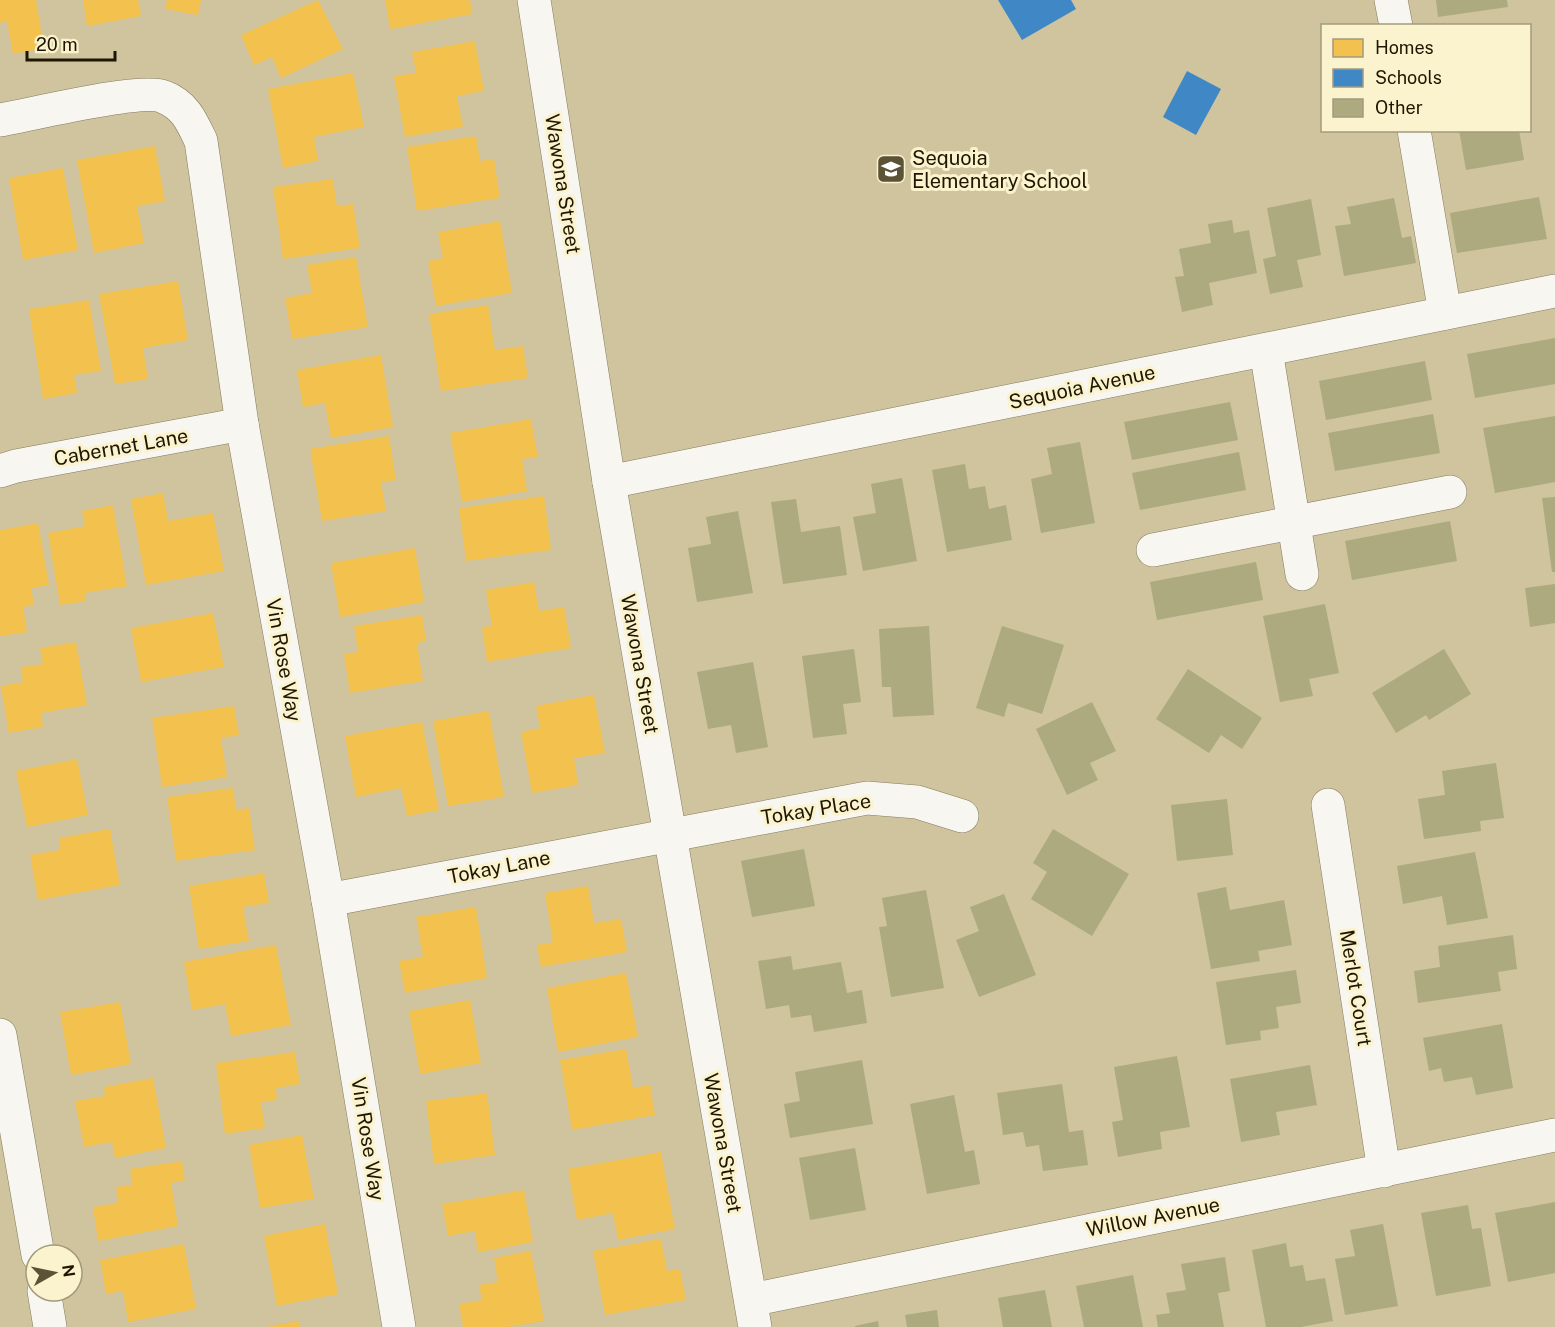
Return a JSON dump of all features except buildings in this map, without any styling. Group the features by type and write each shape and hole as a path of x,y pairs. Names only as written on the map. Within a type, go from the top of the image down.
{"street":[{"path":"1391,0 1396,24"},
{"name":"Wawona Street","path":"541,2 609,482 753,1314"},
{"name":"Vin Rose Way","path":"0,120 129,95 163,96 187,112 201,141 242,424 328,900 399,1327"},
{"path":"1414,132 1445,313"},
{"name":"Sequoia Avenue","path":"609,482 1555,291"},
{"path":"1266,350 1302,574"},
{"name":"Cabernet Lane","path":"0,471 16,466 242,424"},
{"path":"1153,550 1450,492"},
{"name":"Tokay Place","path":"669,834 867,798 917,802 962,816"},
{"name":"Merlot Court","path":"1328,805 1384,1171"},
{"name":"Tokay Lane","path":"328,900 669,834"},
{"path":"0,1035 36,1243"},
{"name":"Willow Avenue","path":"753,1314 1384,1171 1555,1135"},
{"path":"46,1303 50,1327"}],"place":[{"name":"Sequoia Elementary School","path":"891,169"}]}
